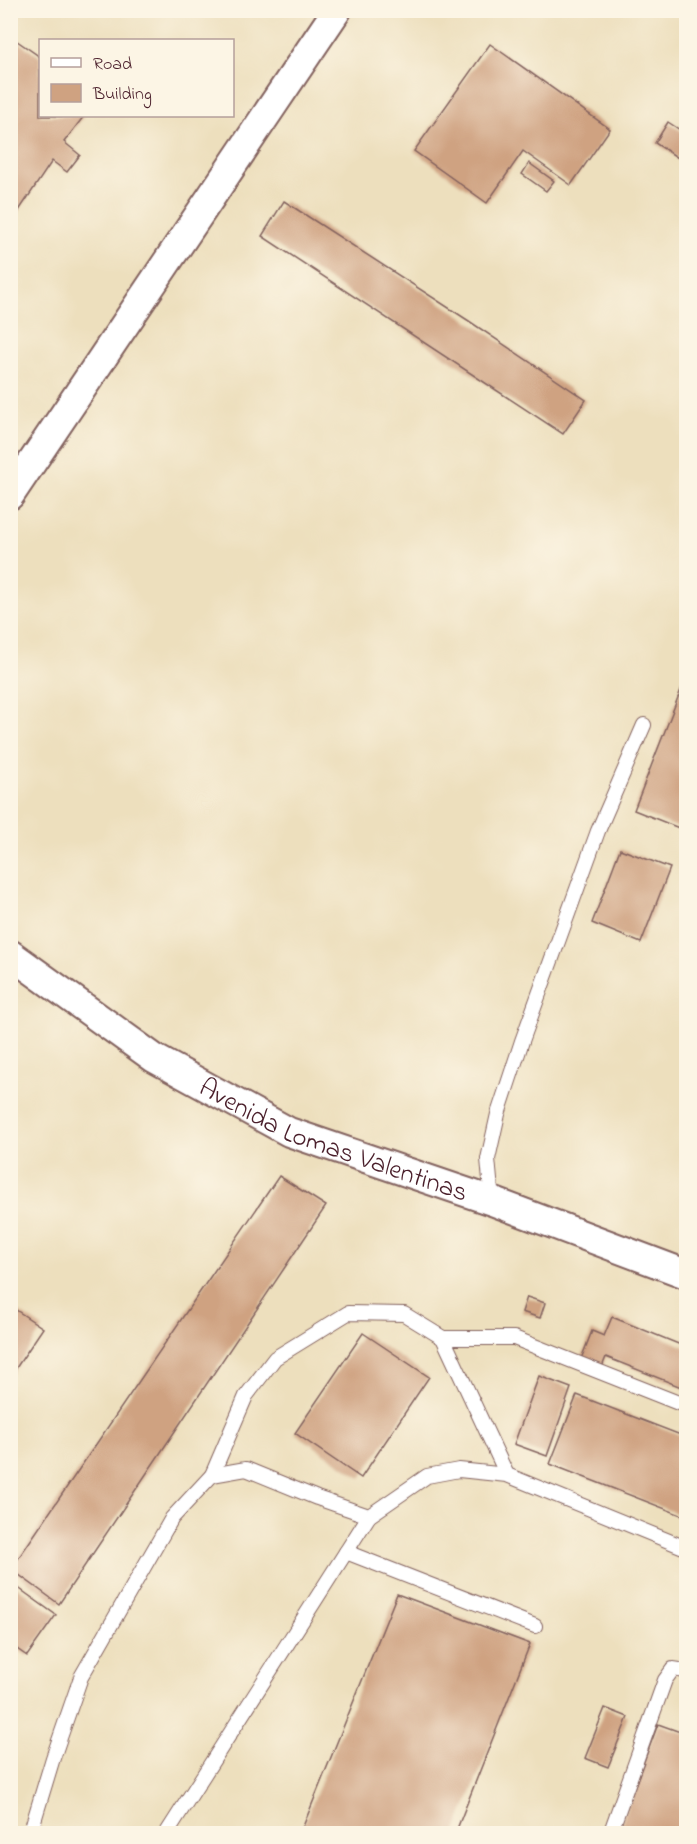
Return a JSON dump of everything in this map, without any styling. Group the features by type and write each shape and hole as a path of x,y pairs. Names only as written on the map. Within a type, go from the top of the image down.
{"street":[{"path":"10,495 18,465 337,10"},
{"name":"Avenida Lomas Valentinas","path":"10,954 154,1058 289,1132 492,1201 687,1274"}],"lane":[{"path":"492,1201 488,1158 498,1114 598,831 645,725"},
{"path":"30,1833 52,1758 81,1677 172,1518 212,1475 246,1396 275,1358 348,1313 404,1314 443,1338 507,1475"},
{"path":"443,1338 482,1336 514,1338 687,1406"},
{"path":"212,1475 246,1469 316,1498 369,1516"},
{"path":"166,1833 369,1516 427,1476 459,1470 507,1475 687,1548"},
{"path":"346,1552 535,1626"},
{"path":"610,1833 664,1680 673,1669 687,1671"}],"building":[{"path":"10,36 39,56 39,117 83,117 64,142 80,155 67,172 52,161 10,224"},
{"path":"490,44 610,129 571,185 523,151 487,203 414,151"},
{"path":"668,122 686,134 686,163 655,143"},
{"path":"529,163 554,181 546,191 522,174"},
{"path":"284,201 586,400 563,434 262,236"},
{"path":"686,677 686,810 679,828 634,810"},
{"path":"620,849 670,868 641,943 592,923"},
{"path":"279,1176 326,1206 59,1604 11,1569"},
{"path":"527,1297 545,1303 540,1318 522,1312"},
{"path":"10,1306 43,1328 10,1377"},
{"path":"612,1317 686,1347 686,1389 606,1357 602,1367 581,1359 592,1331 604,1336"},
{"path":"363,1333 429,1377 361,1478 295,1433"},
{"path":"539,1376 571,1388 547,1456 514,1444"},
{"path":"577,1395 686,1437 686,1517 550,1464"},
{"path":"10,1582 56,1615 27,1656 10,1644"},
{"path":"397,1594 530,1644 455,1834 300,1834"},
{"path":"605,1708 628,1717 608,1767 585,1758"},
{"path":"658,1724 686,1734 686,1834 617,1834"}]}
